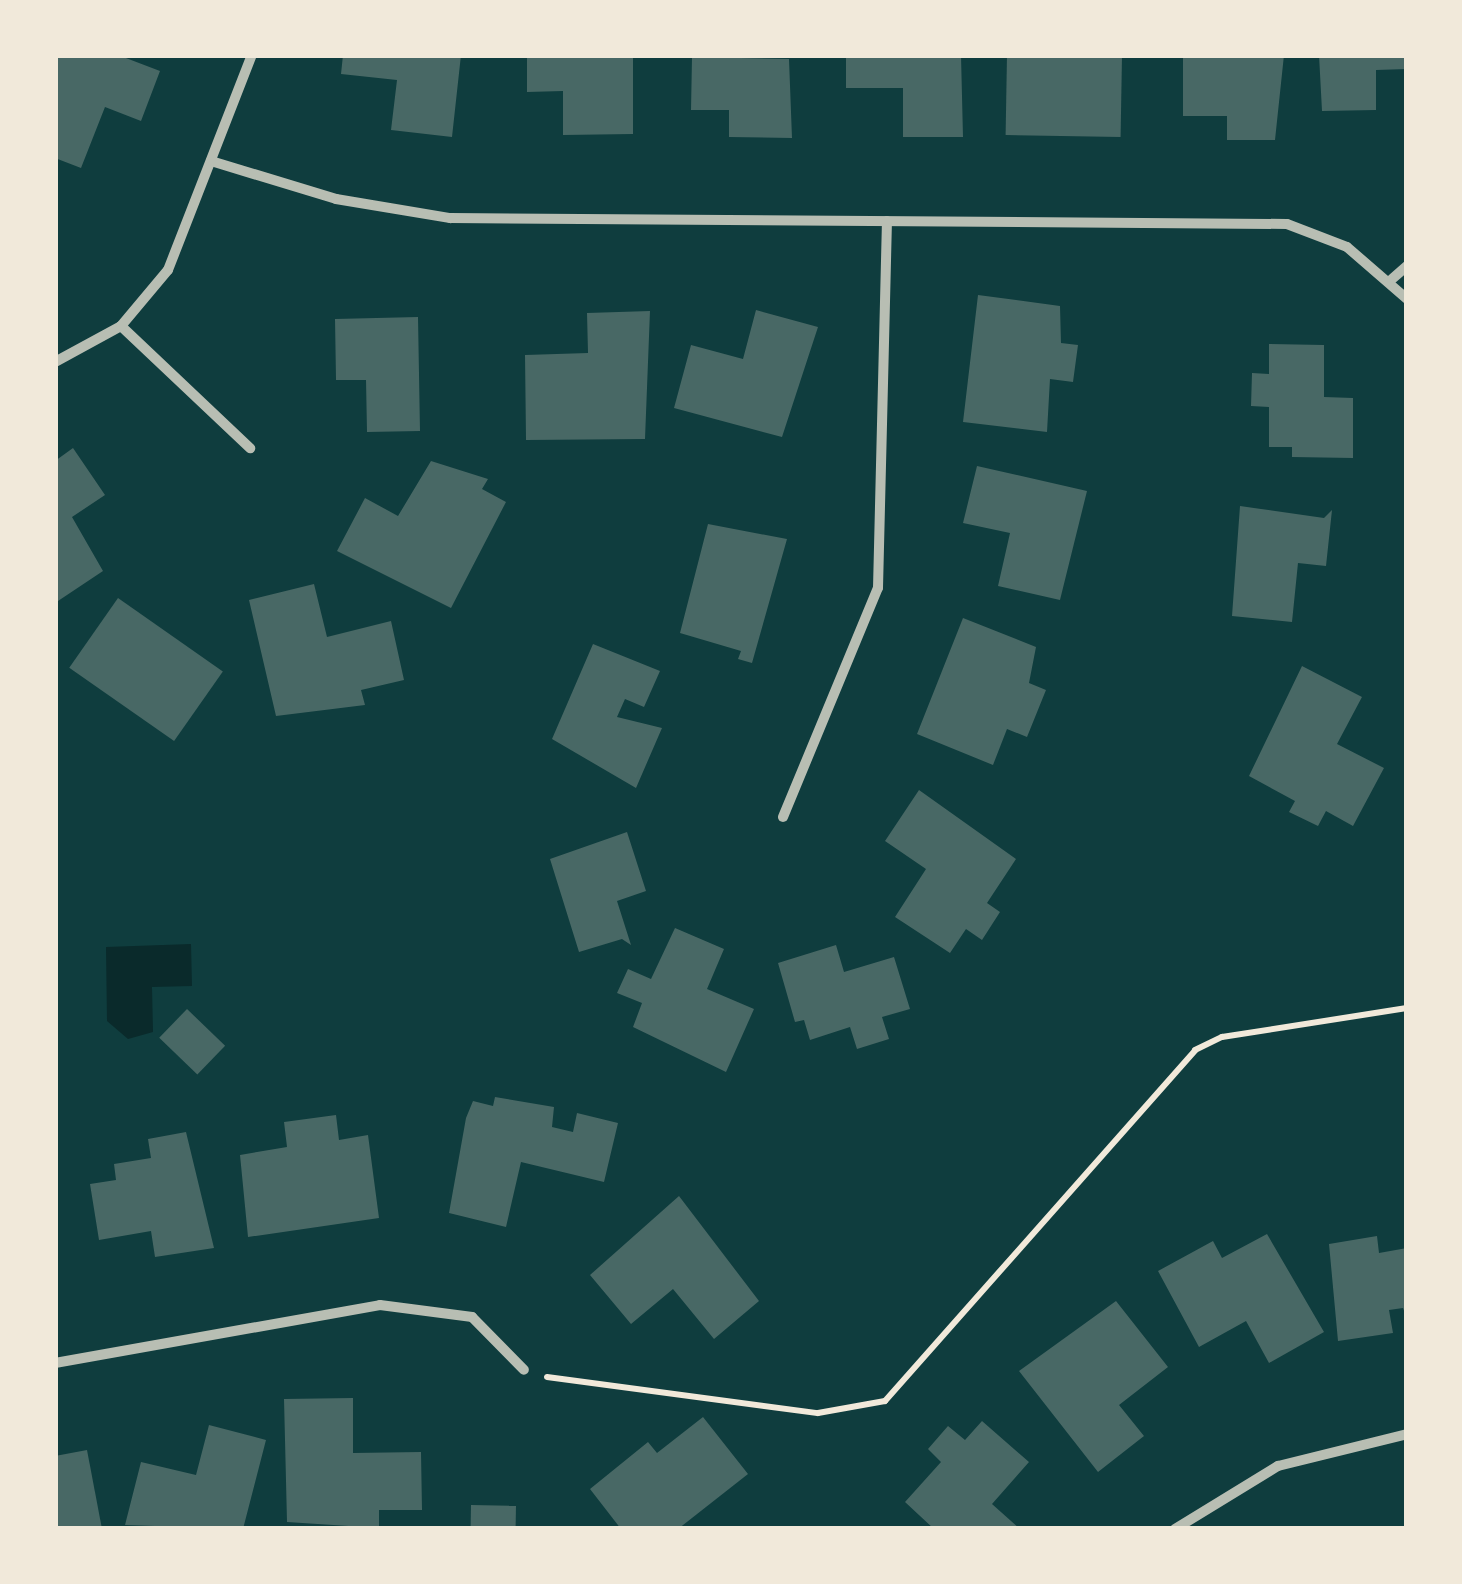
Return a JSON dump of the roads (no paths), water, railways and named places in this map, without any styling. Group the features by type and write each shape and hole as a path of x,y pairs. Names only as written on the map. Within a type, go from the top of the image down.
{"street":[{"path":"55,362 121,326 168,270 252,55"},
{"path":"212,162 336,200 450,218 1286,224 1348,246 1392,279 1407,299"},
{"path":"783,817 878,588 887,221"},
{"path":"1392,279 1407,266"},
{"path":"121,326 250,448"},
{"path":"55,1363 380,1305 472,1317 524,1370"},
{"path":"1175,1529 1278,1466 1407,1434"}],"water":[{"path":"191,944 192,986 152,987 153,1032 128,1039 107,1021 106,947"}]}
